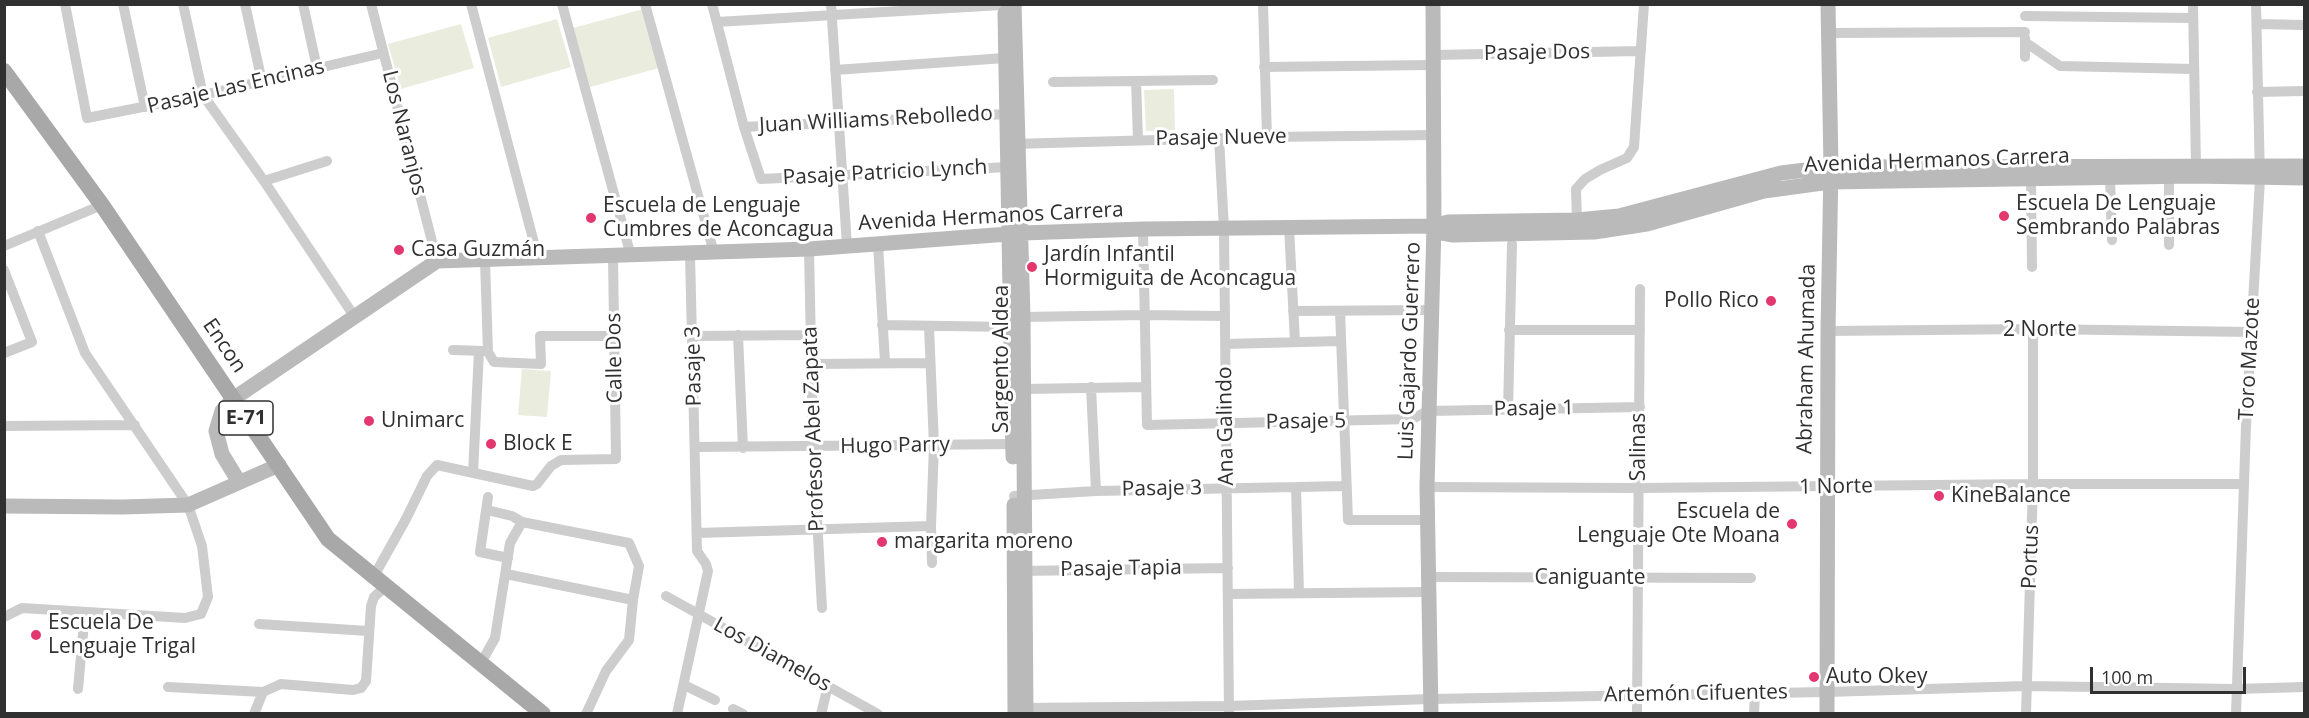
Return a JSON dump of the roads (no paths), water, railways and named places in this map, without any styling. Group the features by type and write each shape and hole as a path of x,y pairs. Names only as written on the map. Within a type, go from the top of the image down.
{"main road":[{"name":"Encon","path":"4,71 102,206 328,539 543,714"}],"street":[{"name":"Pasaje Las Encinas","path":"65,4 87,118 203,95 384,53"},
{"path":"123,4 145,107"},
{"path":"183,4 203,95 264,181 354,316"},
{"path":"245,4 262,82"},
{"path":"303,4 317,68"},
{"name":"Los Naranjos","path":"371,4 437,261"},
{"path":"471,4 538,258"},
{"path":"562,4 631,256"},
{"path":"645,4 714,253"},
{"path":"712,4 744,127"},
{"path":"1263,4 1267,137"},
{"name":"Luis Gajardo Guerrero","path":"1430,706 1427,487 1435,135 1432,4"},
{"path":"1577,220 1576,189 1585,179 1627,158 1634,147 1644,4"},
{"name":"Abraham Ahumada","path":"1827,714 1828,332 1831,175 1828,4"},
{"path":"2025,57 2026,4"},
{"path":"2193,4 2196,166"},
{"name":"Toro Mazote","path":"2236,714 2244,484 2260,172 2256,4"},
{"name":"Sargento Aldea","path":"1005,5 1007,114 1013,144 1009,167 1016,233"},
{"path":"717,22 831,10 1016,5"},
{"name":"Sargento Aldea","path":"1016,5 1013,144 1016,233 1020,711"},
{"path":"831,10 847,246"},
{"path":"2025,16 2193,18"},
{"path":"2257,24 2304,25"},
{"path":"1828,33 2025,37 2060,66 2194,69"},
{"name":"Pasaje Dos","path":"1264,67 1641,51"},
{"path":"835,70 1005,58"},
{"path":"1053,82 1213,80"},
{"path":"1136,81 1138,140"},
{"path":"2257,92 2304,91"},
{"name":"Juan Williams Rebolledo","path":"744,127 1007,114"},
{"name":"Pasaje Patricio Lynch","path":"744,127 761,179 1009,167"},
{"name":"Pasaje Nueve","path":"1013,144 1435,135"},
{"name":"Ana Galindo","path":"1219,138 1224,229 1229,710"},
{"path":"264,181 327,160"},
{"name":"Avenida Hermanos Carrera","path":"1434,226 1442,233 1453,235 1594,232 1647,224 1831,175 2196,166 2304,178"},
{"name":"Avenida Hermanos Carrera","path":"437,261 809,249 1016,233 1143,229 1434,226 1448,222 1577,220 1618,216 1781,173 2031,179 2169,177 2260,172 2304,166"},
{"path":"2110,177 2112,240"},
{"path":"2169,177 2169,245"},
{"path":"2031,179 2032,267"},
{"path":"4,246 102,206"},
{"path":"1289,227 1295,342"},
{"path":"1024,389 1146,387 1143,229"},
{"path":"4,616 22,608 185,618 201,614 208,597 202,546 188,506 135,424 85,353 38,231"},
{"path":"878,244 885,362"},
{"path":"1509,409 1512,244"},
{"name":"Profesor Abel Zapata","path":"809,249 813,446 822,608"},
{"name":"Pasaje 3","path":"677,714 708,571 697,551 694,336 690,254"},
{"name":"Calle Dos","path":"473,473 529,486 537,484 551,466 561,460 616,459 614,256"},
{"path":"168,687 263,692 281,684 353,690 361,688 366,681 372,601 406,519 432,469 437,465 473,473 483,351 485,260"},
{"path":"239,483 222,454 216,431 222,411 233,399 437,261"},
{"path":"4,270 32,342 4,353"},
{"name":"Salinas","path":"1637,714 1641,289"},
{"path":"1293,311 1431,310"},
{"path":"1340,311 1348,520 1428,520"},
{"path":"882,326 928,327 1145,315 1224,316"},
{"name":"Sargento Aldea","path":"1017,322 1024,389 1018,444"},
{"path":"928,327 934,445 932,563"},
{"name":"2 Norte","path":"1828,332 2033,329 2252,332"},
{"name":"Portus","path":"2026,714 2033,484 2033,329"},
{"path":"1509,330 1640,330"},
{"path":"738,335 743,448"},
{"path":"694,336 810,335"},
{"path":"453,350 483,351 494,362 542,364 540,336 615,336"},
{"path":"1225,344 1341,341"},
{"path":"812,364 929,363"},
{"path":"1091,387 1096,490"},
{"name":"Pasaje 5","path":"1146,387 1147,425 1412,419 1428,411"},
{"name":"Pasaje 1","path":"1428,411 1640,407"},
{"path":"4,426 135,424"},
{"name":"Hugo Parry","path":"695,447 1018,444"},
{"path":"4,506 188,506 279,465"},
{"name":"1 Norte","path":"1427,487 1827,488 2033,484 2244,484"},
{"name":"Pasaje 3","path":"1019,495 1096,490 1346,486"},
{"path":"1296,487 1299,593"},
{"path":"488,497 480,552 508,558"},
{"path":"487,510 512,516 522,522 629,543 639,566 629,639 606,671 586,714"},
{"path":"481,663 495,638 510,543 522,522"},
{"path":"697,533 931,526"},
{"name":"Pasaje Tapia","path":"1020,571 1228,568"},
{"path":"506,574 633,600"},
{"name":"Caniguante","path":"1228,594 1299,593 1429,585 1751,578"},
{"name":"Los Diamelos","path":"666,596 878,714"},
{"path":"78,689 85,612"},
{"path":"259,624 368,632"},
{"path":"684,685 715,700"},
{"path":"821,714 828,686"},
{"name":"Artemón Cifuentes","path":"1020,711 1430,706 1638,695 2026,686 2236,689 2304,687"},
{"path":"254,714 263,692"},
{"path":"1754,714 1755,693"}],"place":[{"name":"Escuela De Lenguaje Sembrando Palabras","path":"2004,216"},
{"name":"Escuela de Lenguaje Cumbres de Aconcagua","path":"591,218"},
{"name":"Casa Guzmán","path":"399,250"},
{"name":"Jardín Infantil Hormiguita de Aconcagua","path":"1032,267"},
{"name":"Pollo Rico","path":"1771,301"},
{"name":"Unimarc","path":"369,421"},
{"name":"Block E","path":"491,444"},
{"name":"KineBalance","path":"1939,496"},
{"name":"Escuela de Lenguaje Ote Moana","path":"1792,524"},
{"name":"margarita moreno","path":"882,542"},
{"name":"Escuela De Lenguaje Trigal","path":"36,635"},
{"name":"Auto Okey","path":"1814,677"}]}
